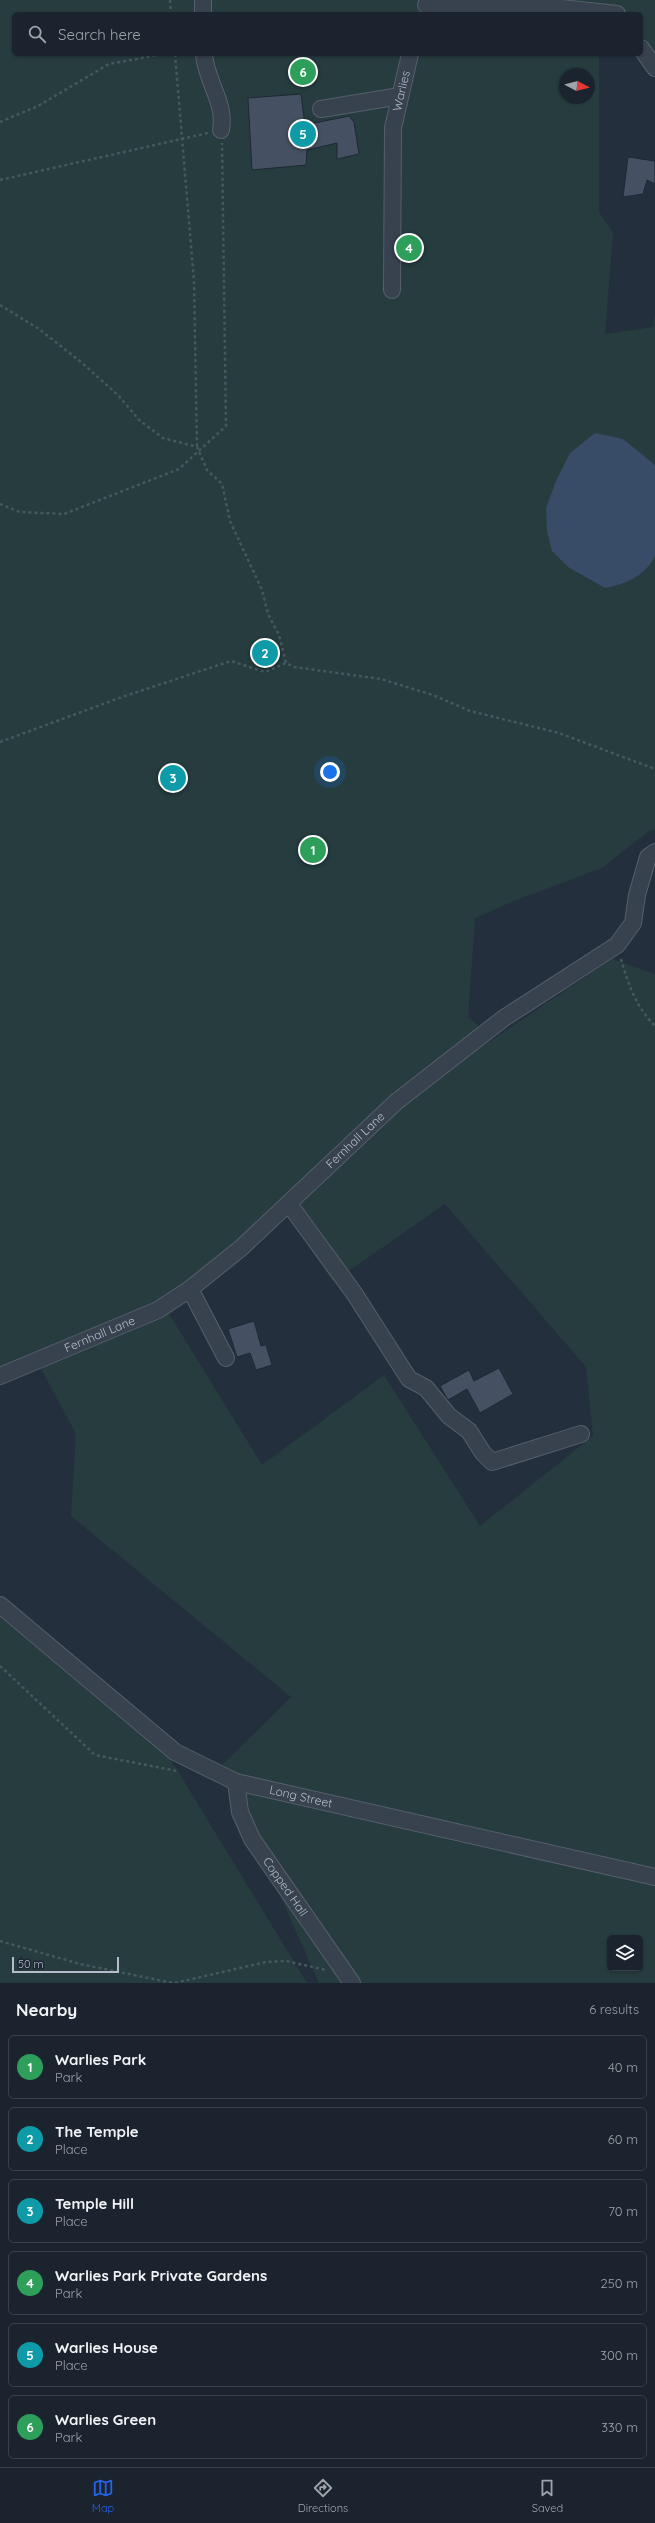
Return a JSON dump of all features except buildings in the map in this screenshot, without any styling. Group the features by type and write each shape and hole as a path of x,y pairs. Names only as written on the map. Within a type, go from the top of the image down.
{"street":[{"path":"203,0 203,12"},
{"path":"425,6 534,5 599,12"},
{"path":"643,51 655,68"},
{"path":"204,56 208,77 220,101 223,111 215,132"},
{"name":"Warlies","path":"392,290 393,128 410,56"},
{"path":"321,109 400,96"},
{"name":"Fernhall Lane","path":"0,1376 158,1310 190,1289 241,1248 396,1102 504,1018 617,946 633,923 637,895 648,857 655,852"},
{"path":"289,1204 354,1293 409,1379 426,1388 449,1416 470,1431 483,1452 492,1462 581,1434"},
{"path":"190,1289 226,1358"},
{"name":"Long Street","path":"0,1605 175,1752 236,1782 655,1877"},
{"name":"Copped Hall","path":"236,1782 240,1812 252,1839 342,1966 352,1983"}],"path":[{"path":"170,0 171,12"},
{"path":"0,122 38,106 109,64 152,56"},
{"path":"175,56 194,281 197,447 207,470 222,484 230,521 262,590 268,614 279,635 286,663 294,668 381,679 433,694 470,711 559,733 655,769"},
{"path":"0,180 215,132 226,426 179,469 64,514 20,512 0,504"},
{"path":"0,305 39,329 81,362 119,396 139,420 157,434 163,438 197,447"},
{"path":"0,742 122,697 231,661 265,672 286,663"},
{"path":"617,946 627,981 638,1005 655,1026"},
{"path":"0,1666 95,1755 181,1772"},
{"path":"0,1941 80,1964 174,1983 266,1962 286,1961 326,1970 342,1966"}],"green space":[{"path":"0,0 655,0 655,60 643,55 643,12 12,12 12,56 599,56 599,212 613,233 605,334 653,327 655,315 655,830 649,831 602,868 514,901 475,918 468,1017 479,1026 489,1042 612,959 655,974 655,1983 319,1983 222,1765 291,1697 71,1516 76,1434 39,1365 0,1370","holes":["445,1204 586,1367 593,1436 480,1526 384,1375 262,1465 168,1312 238,1259 288,1216 333,1282"]},
{"path":"0,1617 171,1760 307,1983 0,1983"}],"water":[{"path":"595,433 623,439 655,465 655,556 646,569 634,578 605,588 568,567 552,551 547,531 546,508 556,481 570,453"}],"place":[{"name":"Warlies Green","path":"303,72"},
{"name":"Warlies House","path":"303,134"},
{"name":"Warlies Park Private Gardens","path":"409,248"},
{"name":"The Temple","path":"265,653"},
{"name":"Temple Hill","path":"173,778"},
{"name":"Warlies Park","path":"313,850"}]}
